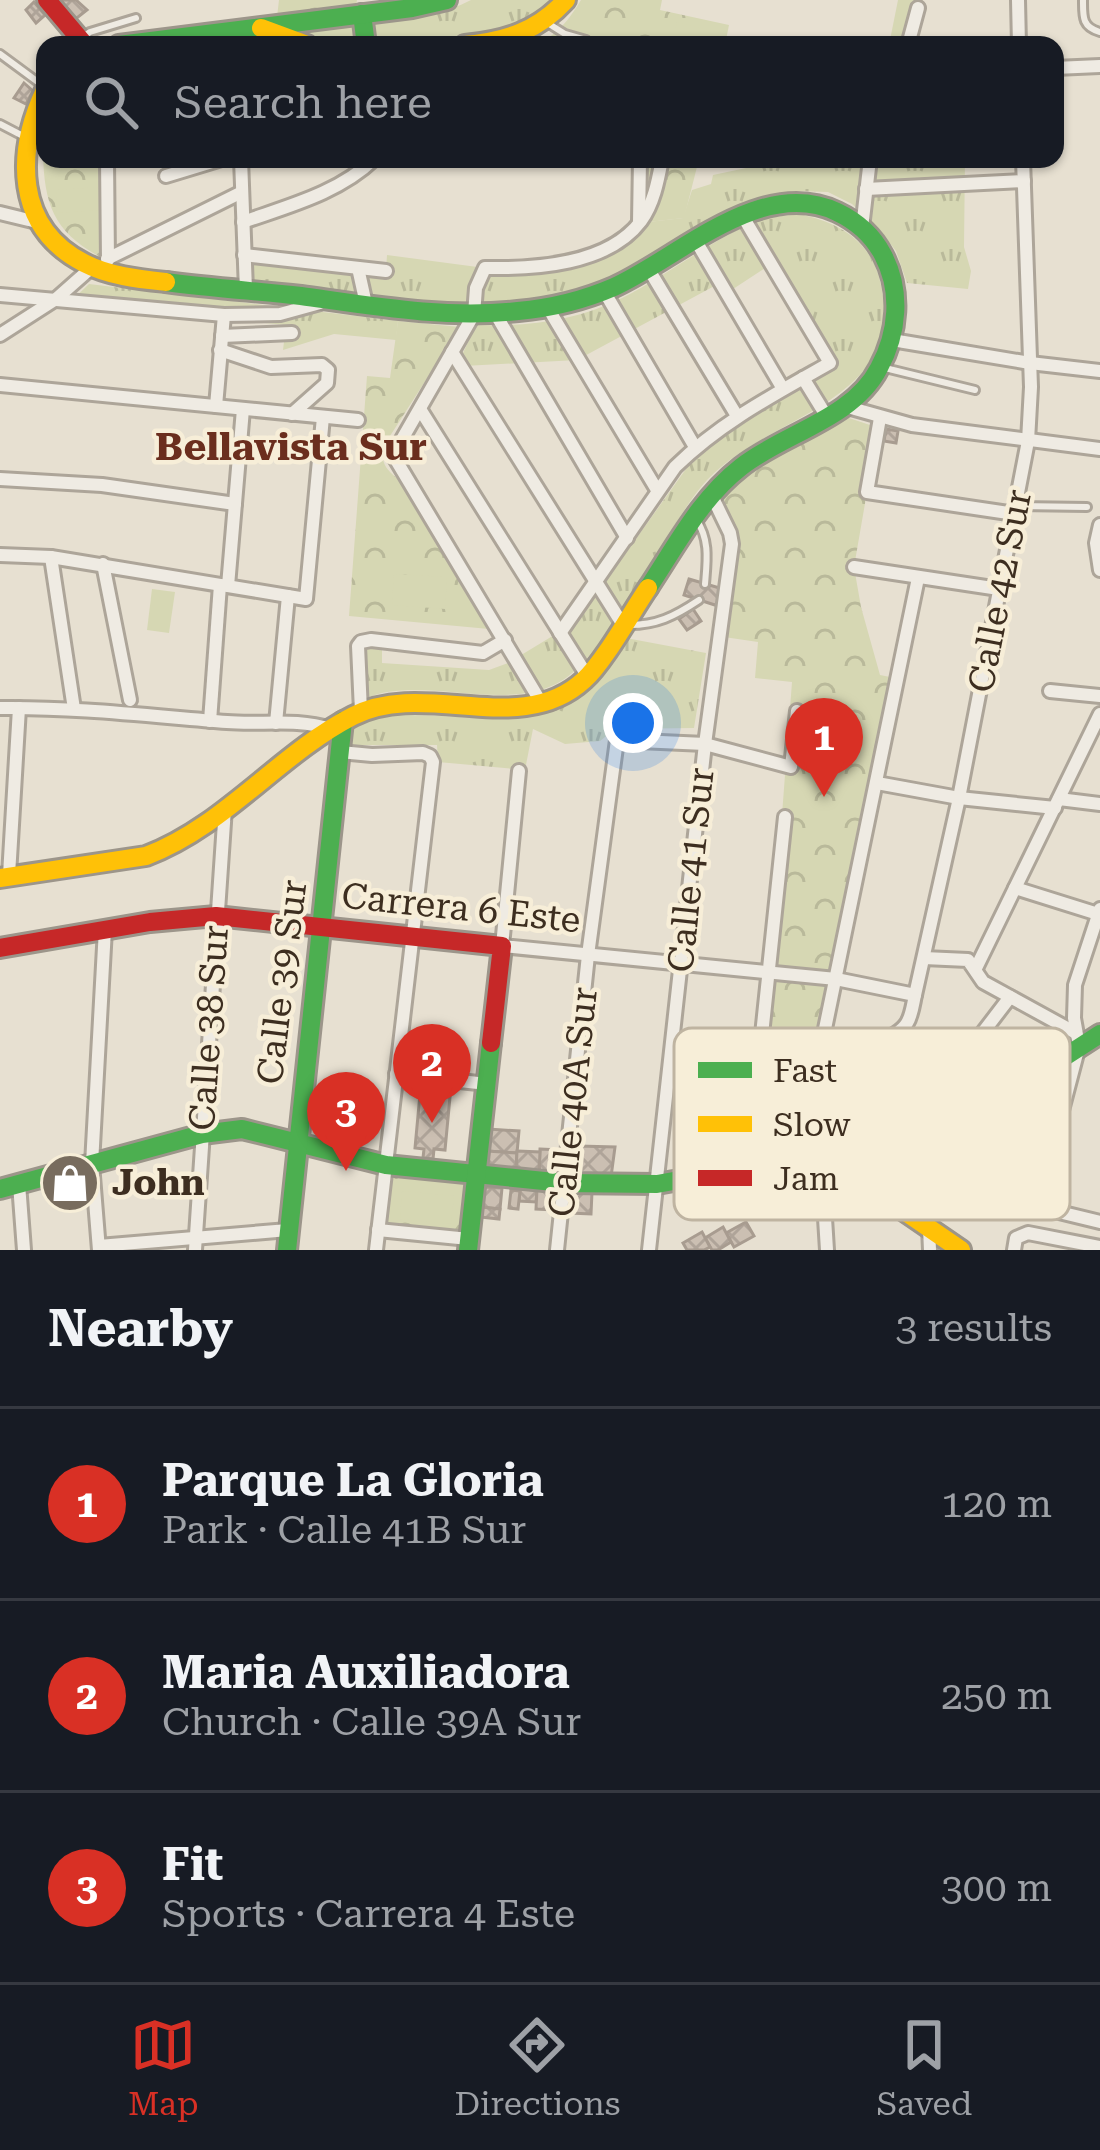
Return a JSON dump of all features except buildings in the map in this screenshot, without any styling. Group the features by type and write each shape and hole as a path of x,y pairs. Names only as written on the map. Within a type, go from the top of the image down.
{"street":[{"path":"47,0 78,36"},
{"path":"213,36 363,7 427,6 447,0"},
{"path":"521,36 545,22 566,0"},
{"path":"1018,0 1018,36"},
{"path":"910,36 918,8"},
{"path":"1064,68 1100,67"},
{"path":"0,708 317,725 397,703 507,708 542,704 572,692 588,677 711,494 740,467 836,411 868,386 892,340 896,302 880,249 862,228 841,213 808,202 774,204 742,215 604,291 548,308 495,313 329,300 102,267 65,250 41,223 29,197 22,159 36,111"},
{"path":"102,267 106,168"},
{"path":"166,176 192,168"},
{"path":"242,168 245,290"},
{"path":"244,222 330,188 363,168"},
{"path":"639,223 640,168"},
{"path":"542,704 393,455 474,314 476,288 485,268 559,265 609,246 639,223 655,192 660,168"},
{"path":"862,228 869,168"},
{"name":"Calle 42 Sur","path":"903,1028 910,1017 959,799 1028,441 1023,168"},
{"path":"866,189 1024,181"},
{"path":"0,334 102,267 242,192"},
{"path":"0,213 41,223"},
{"path":"560,632 657,490 695,447 737,416 830,363 742,215"},
{"path":"696,241 783,389"},
{"path":"244,255 386,271"},
{"path":"358,268 366,304"},
{"path":"648,268 737,416"},
{"path":"604,291 695,447"},
{"path":"0,295 224,315 280,314 329,300"},
{"path":"548,308 657,490"},
{"path":"495,313 627,538"},
{"path":"216,406 224,315"},
{"path":"221,343 292,333"},
{"path":"892,340 1100,371"},
{"path":"221,343 271,367 322,364 328,370 327,383 292,414"},
{"path":"452,352 623,626"},
{"path":"803,378 836,411 1100,449"},
{"path":"0,385 358,420"},
{"path":"210,721 243,409"},
{"path":"420,409 588,677"},
{"path":"0,555 51,556 306,598 323,417"},
{"path":"880,418 867,492 1016,510"},
{"path":"0,479 102,485 235,504"},
{"name":"Calle 41 Sur","path":"674,1028 732,544 711,494"},
{"path":"1100,525 1100,570"},
{"path":"51,556 74,709"},
{"path":"103,564 130,700"},
{"path":"854,567 999,590"},
{"path":"829,1028 918,578"},
{"path":"276,723 289,596"},
{"name":"Calle 39 Sur","path":"287,1240 340,752 358,646 371,640 483,653 505,640"},
{"path":"1050,691 1100,696"},
{"path":"19,708 4,877 156,853 345,721"},
{"path":"705,745 791,767 796,711"},
{"path":"976,968 1100,714"},
{"name":"Calle 40A Sur","path":"556,1250 617,740 705,745"},
{"path":"340,752 428,754 433,762 376,1250"},
{"path":"379,1230 468,1244 519,771"},
{"path":"877,783 959,799 1100,804"},
{"name":"Calle 38 Sur","path":"196,1244 225,806"},
{"path":"763,1028 785,817"},
{"path":"1015,888 1099,911 1076,985 1078,1040 1070,1072"},
{"name":"Carrera 6 Este","path":"0,948 216,916 836,979 915,995"},
{"path":"105,929 92,1165 99,1248 287,1240"},
{"path":"924,958 968,960 983,982 1059,1028"},
{"path":"987,1028 1010,998"},
{"name":"Calle 41 Sur","path":"649,1250 674,1028"},
{"path":"1070,1049 1078,1040 1100,1034"},
{"path":"1070,1035 1078,1040"},
{"path":"396,1074 487,1084"},
{"path":"24,1250 10,1186 202,1134 242,1130 386,1165 476,1176 564,1183 674,1182"},
{"path":"1014,1250 1022,1233 1097,1248 1100,1218 1070,1213"},
{"path":"825,1220 827,1250"},
{"path":"916,1220 961,1250"},
{"path":"928,1228 930,1250"}],"lane":[{"path":"1083,0 1086,25 1100,32"},
{"path":"87,36 136,18"},
{"path":"545,22 572,36"},
{"path":"0,54 36,82"},
{"path":"0,124 25,137"},
{"path":"881,367 974,390"},
{"path":"1016,510 1087,507"},
{"path":"695,518 707,542 705,584"},
{"path":"623,626 662,622 699,600"}],"green space":[{"path":"279,0 357,0 356,6 277,17"},
{"path":"471,0 559,0 539,19 496,36 298,36 283,30 404,20"},
{"path":"581,0 662,0 660,10 729,25 727,36 551,36"},
{"path":"898,0 923,0 915,36 891,36"},
{"path":"677,22 721,33 720,36 674,36"},
{"path":"44,168 103,168 104,259 63,228 46,188"},
{"path":"640,168 697,168 684,218 639,223"},
{"path":"746,168 965,168 968,289 907,283 896,251 852,204 828,192 796,191 763,196 596,285 560,296 513,304 461,305 252,286 252,256 386,270 387,255 485,268 585,256 639,223 683,218 692,190 711,184 713,175"},
{"path":"100,187 102,210 57,213 56,190"},
{"path":"798,214 848,234 867,252 879,277 884,320 875,354 854,381 727,462 701,487 614,624 575,671 556,684 510,695 411,690 366,698 363,642 382,643 382,663 489,670 569,626 691,462 747,418 837,364 776,261 727,293 720,283 577,360 464,366 462,355 476,325 532,323 605,306 752,223"},
{"path":"89,284 398,321 396,340 334,334 283,350 286,325 67,305"},
{"path":"398,321 460,327 390,436 383,459 489,629 349,616 367,376 390,378"},
{"path":"840,415 870,425 861,490 867,492 854,567 880,675 890,677 819,1028 766,1028 792,682 755,678 758,642 724,637 736,537 722,496 762,462"},
{"path":"394,574 447,577 445,609 392,605"},
{"path":"152,589 175,592 169,633 147,630"},
{"path":"626,638 706,653 694,728 615,729 600,741 565,744 533,729 525,770 438,762 437,745 350,745 348,726 378,716 486,718 548,711 577,698 603,674"},
{"path":"390,1176 464,1183 460,1234 386,1227"},
{"path":"402,1191 454,1196 451,1224 400,1219"}],"traffic: fast":[{"path":"190,36 447,0"},
{"path":"362,14 365,36"},
{"path":"166,282 410,310 518,311 567,303 614,287 722,225 779,204 808,204 851,220 879,248 893,283 894,326 879,368 853,400 758,455 726,480 648,588"},
{"path":"287,1250 343,721"},
{"path":"1070,1053 1100,1034"},
{"path":"468,1250 491,1043"},
{"path":"0,1189 202,1134 242,1129 386,1165 564,1183 674,1181"}],"traffic: slow":[{"path":"510,36 544,20 566,0"},
{"path":"261,28 283,36"},
{"path":"36,112 26,162 27,186 44,230 84,263 124,276 166,282"},
{"path":"0,878 146,856 201,827 326,732 381,706 502,708 559,697 592,672 648,588"},
{"path":"917,1220 961,1250"}],"traffic: jam":[{"path":"47,0 77,36"},
{"path":"0,948 150,922 216,916 502,946 491,1043"}],"place":[{"name":"Parque La Gloria","path":"824,797"},
{"name":"Maria Auxiliadora","path":"432,1123"},
{"name":"Fit","path":"346,1171"},
{"name":"John","path":"70,1183"}],"district":[{"name":"Bellavista Sur","path":"291,447"}]}
